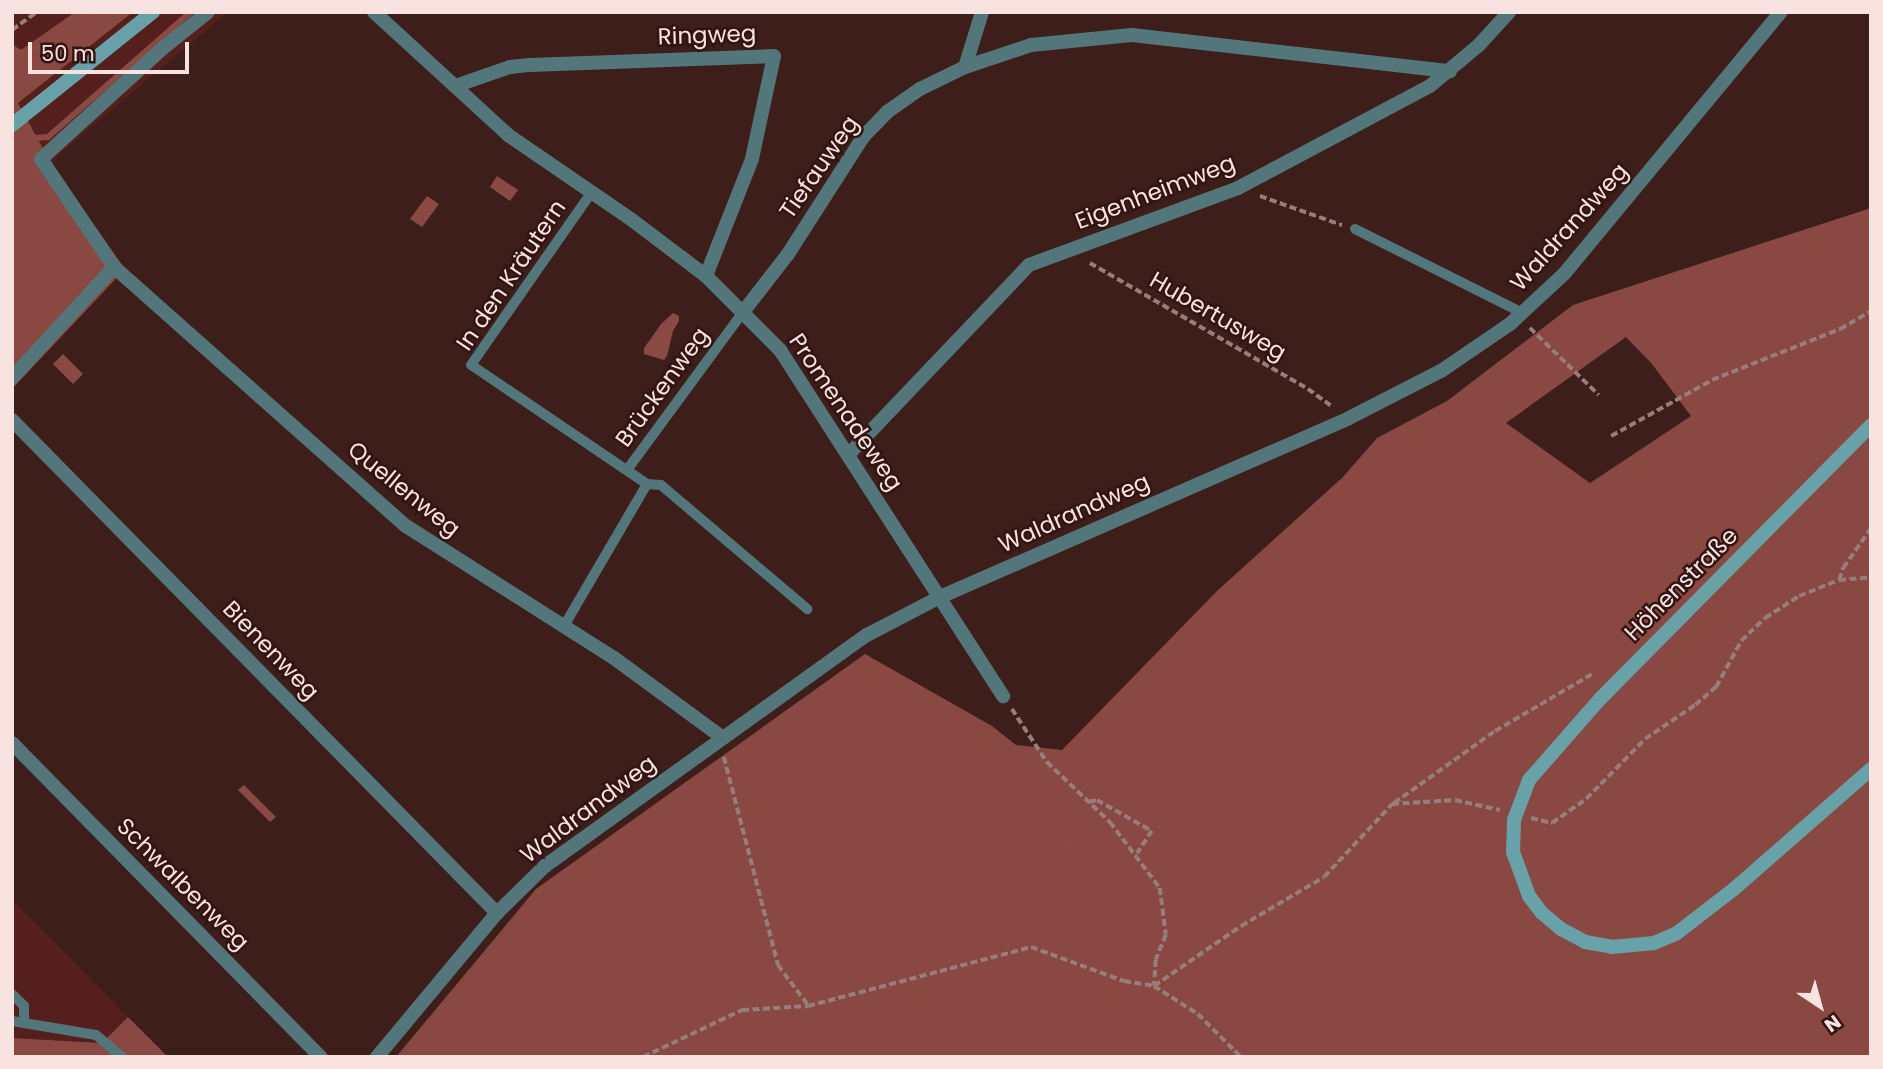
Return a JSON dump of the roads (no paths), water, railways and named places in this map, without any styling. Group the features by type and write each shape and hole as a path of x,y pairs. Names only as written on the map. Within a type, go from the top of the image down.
{"street":[{"path":"12,125 152,12"},
{"name":"Quellenweg","path":"208,12 163,48 41,159 114,267 406,526 614,658 720,740"},
{"name":"Promenadeweg","path":"374,12 508,135 666,244 706,276 780,350 1003,696"},
{"path":"965,67 982,12"},
{"name":"Eigenheimweg","path":"849,454 1029,265 1238,188 1430,86 1450,71 1509,12"},
{"name":"Waldrandweg","path":"377,1057 496,913 545,866 867,635 940,597 1349,418 1441,371 1521,315 1564,274 1781,12"},
{"name":"Tiefauweg","path":"743,312 788,254 863,137 887,112 920,89 965,67 1031,45 1080,37 1132,35 1450,71"},
{"name":"Ringweg","path":"455,86 510,67 530,65 774,55 752,159 706,276"},
{"path":"12,378 114,267"},
{"name":"Bienenweg","path":"12,420 496,913"},
{"name":"Höhenstraße","path":"1871,425 1592,707 1529,780 1514,820 1513,852 1529,896 1542,913 1561,929 1585,942 1612,947 1654,943 1677,933 1706,912 1871,769"},
{"name":"Schwalbenweg","path":"12,743 321,1057"}],"lane":[{"name":"In den Kräutern","path":"591,194 471,365 627,470"},
{"path":"1354,229 1521,315"},
{"name":"Brückenweg","path":"648,484 627,470 743,312"},
{"path":"564,626 648,484 661,485 807,609"},
{"path":"12,994 24,1006 24,1023"},
{"path":"12,1021 96,1035 122,1057"}],"waterway":[{"path":"12,52 31,53 97,12"},
{"path":"35,138 48,137 191,12"},
{"path":"21,151 96,256"},
{"path":"12,166 25,157"},
{"path":"871,662 914,690 958,731 1005,756 1060,821 1070,846 1092,874"}]}
